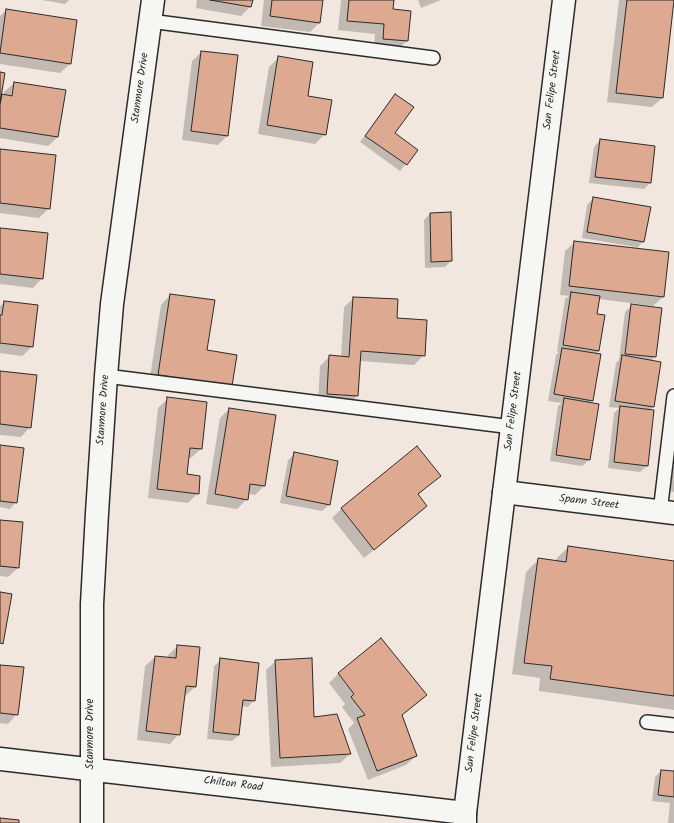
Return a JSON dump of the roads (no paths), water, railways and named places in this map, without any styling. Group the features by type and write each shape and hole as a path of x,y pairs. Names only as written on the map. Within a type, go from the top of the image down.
{"street":[{"name":"Stanmore Drive","path":"92,823 92,604 106,376 112,304 153,0"},
{"name":"San Felipe Street","path":"465,818 564,0"},
{"name":"Spann Street","path":"504,492 667,512"},
{"name":"Chilton Road","path":"0,759 91,769 465,818"}],"lane":[{"path":"150,22 433,58"},
{"path":"106,376 512,427"},
{"path":"667,512 674,396"},
{"path":"647,722 674,725"}]}
